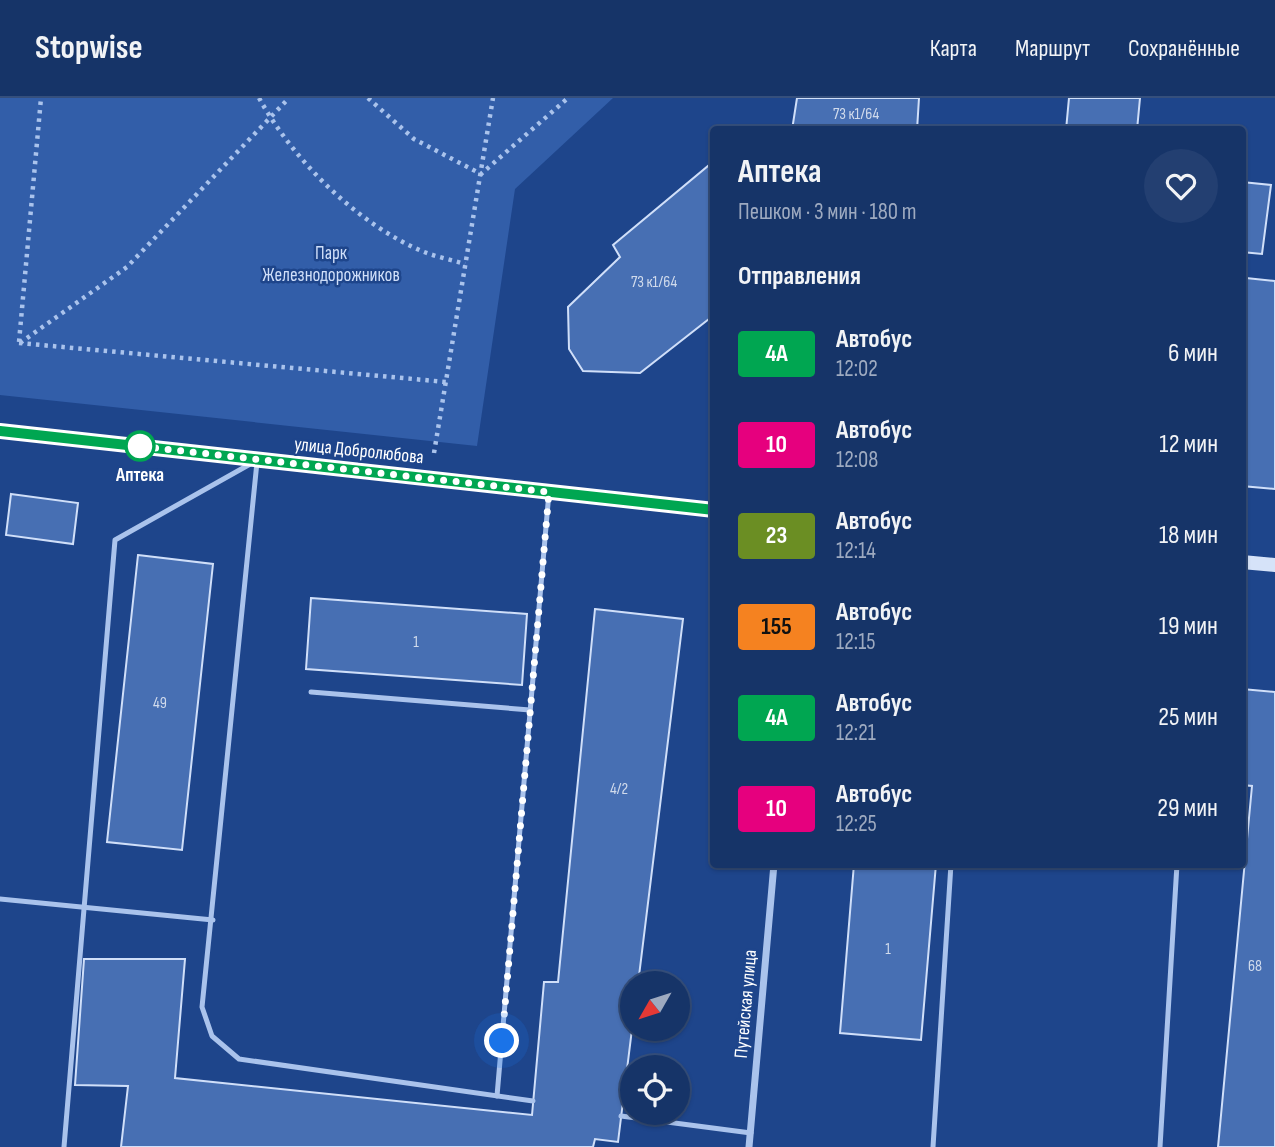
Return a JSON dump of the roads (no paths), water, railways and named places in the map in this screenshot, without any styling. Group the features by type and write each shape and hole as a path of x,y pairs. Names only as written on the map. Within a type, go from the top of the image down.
{"street":[{"name":"улица Добролюбова","path":"0,431 710,510"},
{"path":"1246,562 1275,565"},
{"name":"Путейская улица","path":"750,1147 774,868"}],"lane":[{"path":"258,460 202,1007 212,1036 240,1059 533,1101"},
{"path":"64,1147 116,540 258,460"},
{"path":"497,1096 549,492"},
{"path":"311,692 530,710"},
{"path":"933,1147 951,868"},
{"path":"1160,1147 1177,868"},
{"path":"0,899 213,920"},
{"path":"690,1125 751,1133"}],"place":[{"name":"Аптека","path":"140,446"}],"park label":[{"name":"Парк Железнодорожников","path":"331,264"}]}
